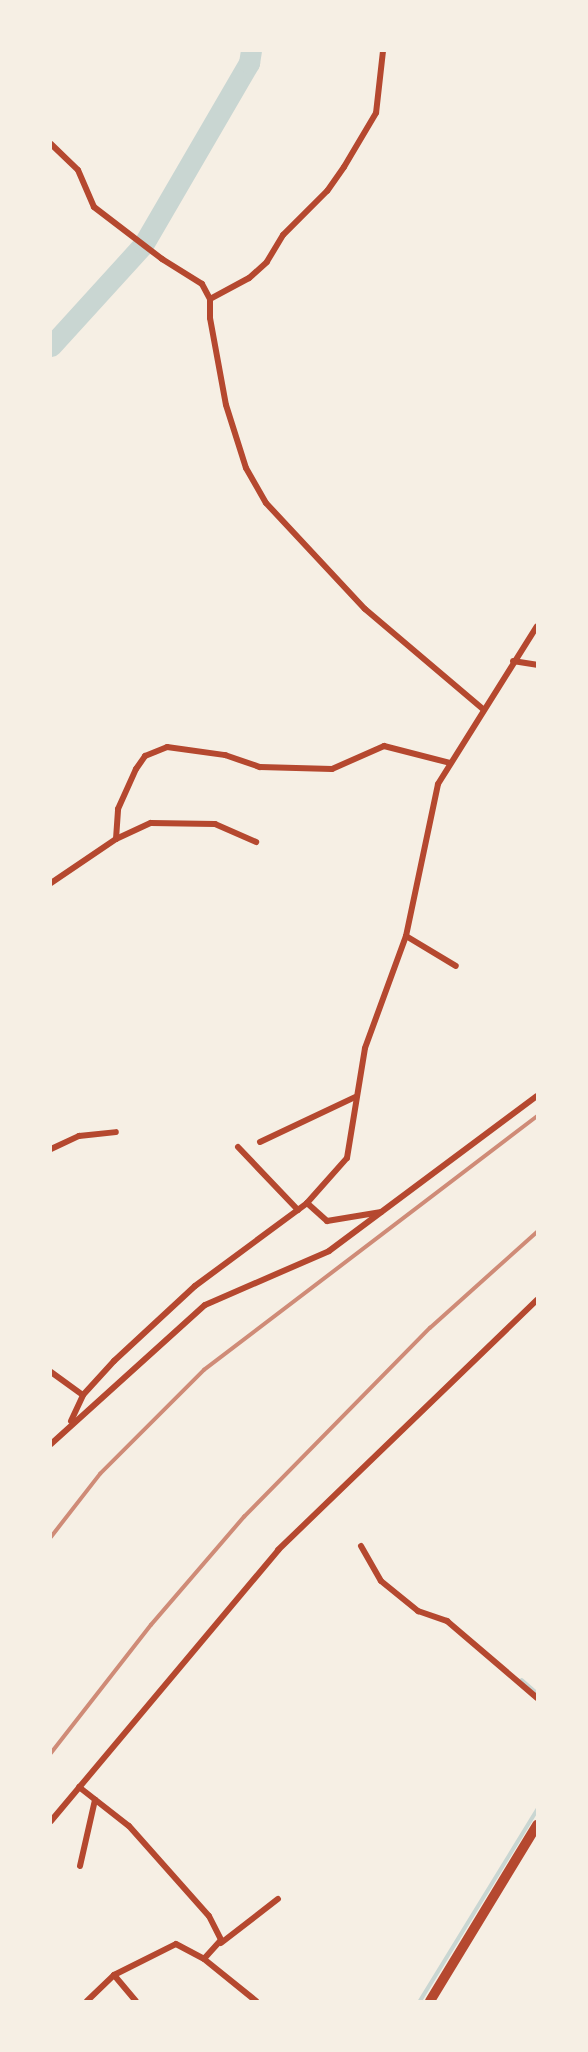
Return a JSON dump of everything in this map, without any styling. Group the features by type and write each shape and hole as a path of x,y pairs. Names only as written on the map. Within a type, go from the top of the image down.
{"main road":[{"path":"430,2001 537,1825"}],"street":[{"path":"210,299 249,278 267,262 293,223 333,183 376,113 383,51"},
{"path":"51,144 78,170 94,207 162,259 202,284 210,299 226,405 246,468 266,503 365,610 483,709"},
{"path":"71,1422 83,1395 99,1375 195,1286 307,1203 347,1158 355,1097 366,1048 406,936 438,784 537,626"},
{"path":"513,661 537,665"},
{"path":"116,839 118,809 135,769 145,756 167,747 225,755 260,767 332,769 384,746 450,763"},
{"path":"51,883 116,839 151,823 186,821 215,824 256,842"},
{"path":"406,936 456,966"},
{"path":"51,1444 71,1422 205,1305 296,1269 384,1211 537,1096"},
{"path":"260,1142 355,1097"},
{"path":"51,1149 72,1138 116,1132"},
{"path":"238,1147 298,1210"},
{"path":"307,1203 327,1221 384,1211"},
{"path":"51,1821 278,1550 537,1300"},
{"path":"51,1372 83,1395"},
{"path":"361,1546 381,1581 418,1611 447,1621 537,1698"},
{"path":"79,1787 129,1826 183,1884 209,1916 219,1934 219,1944"},
{"path":"80,1866 95,1800"},
{"path":"204,1959 219,1944 278,1899"},
{"path":"87,2001 114,1975 176,1944 204,1959 256,2001"},
{"path":"114,1975 136,2001"}],"waterway":[{"path":"51,346 143,245 249,63 251,51"},
{"path":"522,1680 537,1693"},
{"path":"420,2001 537,1810"}],"railway":[{"path":"51,1537 100,1474 204,1370 537,1116"},
{"path":"51,1753 151,1625 244,1517 430,1328 537,1232"}]}
